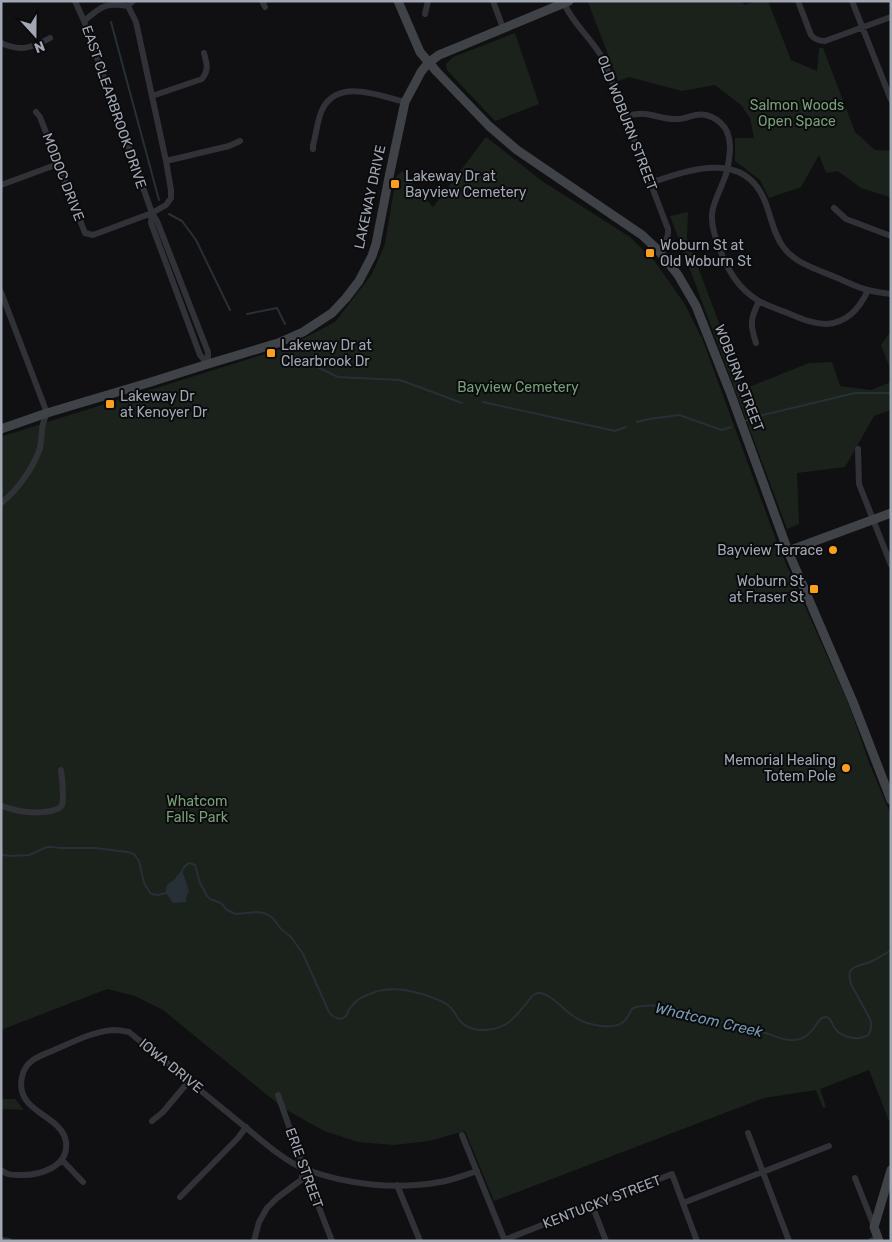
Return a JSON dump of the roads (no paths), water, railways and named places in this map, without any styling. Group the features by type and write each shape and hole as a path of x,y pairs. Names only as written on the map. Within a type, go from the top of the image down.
{"street":[{"name":"EAST CLEARBROOK DRIVE","path":"75,1 84,21 152,213 157,221 208,352 208,364"},
{"name":"WOBURN STREET","path":"398,1 420,52 428,63 489,126 517,150 642,235 658,250 678,275 696,306 730,392 788,551 852,699 891,800"},
{"path":"425,14 428,1"},
{"path":"493,1 504,28"},
{"path":"798,1 811,35 814,39 820,41 825,41 891,17"},
{"path":"852,1 891,100"},
{"name":"LAKEWAY DRIVE","path":"1,429 47,413 278,343 303,332 332,313 359,281 372,256 405,102 428,63 439,55 567,2"},
{"name":"OLD WOBURN STREET","path":"567,2 568,11 601,54 668,231 665,242 658,250"},
{"path":"84,21 100,7 110,4 130,3 136,22 171,190 171,198 166,205 152,213"},
{"path":"1,43 18,48 36,46 50,38"},
{"path":"152,96 202,79 208,68 204,54"},
{"path":"313,149 322,109 335,95 355,91 405,102"},
{"name":"MODOC DRIVE","path":"36,112 40,117 85,233 93,235 152,213"},
{"path":"625,117 641,113 679,119 700,114 714,118 726,129 730,142 728,169 713,206 712,227 729,270 741,287 759,301 808,321 824,324 840,321 850,316 857,309 868,290"},
{"path":"166,161 229,146 240,141"},
{"path":"1,185 58,164"},
{"path":"650,183 694,169 728,169 742,173 760,190 778,237 789,254 803,263 868,290 891,294"},
{"path":"834,208 846,219 891,236"},
{"path":"1,503 12,494 35,460 40,448 43,425 47,413 2,297"},
{"path":"756,343 751,324 752,316 759,301"},
{"path":"858,449 859,484 891,566"},
{"path":"788,551 891,514"},
{"path":"1,806 27,812 50,811 60,807 63,802 61,770"},
{"name":"IOWA DRIVE","path":"62,1160 65,1155 66,1142 62,1132 26,1100 21,1090 23,1070 35,1058 78,1040 113,1030 129,1032 286,1160 304,1169 338,1180 382,1185 422,1185 442,1182 477,1171"},
{"path":"152,1121 164,1112 189,1081"},
{"name":"ERIE STREET","path":"278,1095 332,1241"},
{"path":"180,1197 238,1138 246,1127"},
{"path":"748,1133 788,1241"},
{"path":"462,1135 505,1240"},
{"path":"697,1241 683,1204 830,1146"},
{"path":"1,1170 9,1174 41,1173 53,1168 62,1160 83,1182"},
{"path":"254,1241 259,1222 267,1208 301,1180 304,1169"},
{"path":"874,1228 891,1170"},
{"name":"KENTUCKY STREET","path":"505,1240 672,1174 683,1204"},
{"path":"855,1178 874,1228 876,1240"},
{"path":"397,1185 420,1241"},
{"path":"592,1206 606,1241"},
{"path":"1,1240 9,1241"}],"waterway":[{"path":"111,22 159,200"},
{"path":"169,214 182,221 196,240 230,310"},
{"path":"247,314 277,308 285,324"},
{"path":"294,356 338,377 400,380 462,403"},
{"path":"745,421 855,393 891,393"},
{"path":"483,402 615,431 626,427"},
{"path":"637,422 679,415 722,430 731,427"},
{"name":"Whatcom Creek","path":"1,855 29,855 47,847 96,848 127,852 134,854 139,861 144,883 151,894 166,893"},
{"name":"Whatcom Creek","path":"182,871 187,864 195,865 200,883 207,896 221,903 227,910 236,914 264,913 273,918 281,929 291,937 303,954 329,1012 338,1019 343,1018 353,1005 365,996 379,991 398,989 418,993 445,1003 460,1021 467,1026 473,1029 486,1030 498,1028 509,1022 532,996 539,993 548,996 580,1020 600,1026 615,1026 623,1022 632,1009 651,1005 677,1009 789,1040 798,1040 804,1037 819,1020 827,1017 839,1033 852,1038 860,1038 868,1035 871,1023 851,984 851,970 873,961 891,950"}],"place":[{"name":"Lakeway Dr at Bayview Cemetery","path":"395,184"},
{"name":"Woburn St at Old Woburn St","path":"650,253"},
{"name":"Lakeway Dr at Clearbrook Dr","path":"271,353"},
{"name":"Lakeway Dr at Kenoyer Dr","path":"110,404"},
{"name":"Bayview Terrace","path":"833,550"},
{"name":"Woburn St at Fraser St","path":"814,589"},
{"name":"Memorial Healing Totem Pole","path":"846,768"}],"park label":[{"name":"Salmon Woods Open Space","path":"797,114"},
{"name":"Bayview Cemetery","path":"518,387"},
{"name":"Whatcom Falls Park","path":"197,810"}]}
